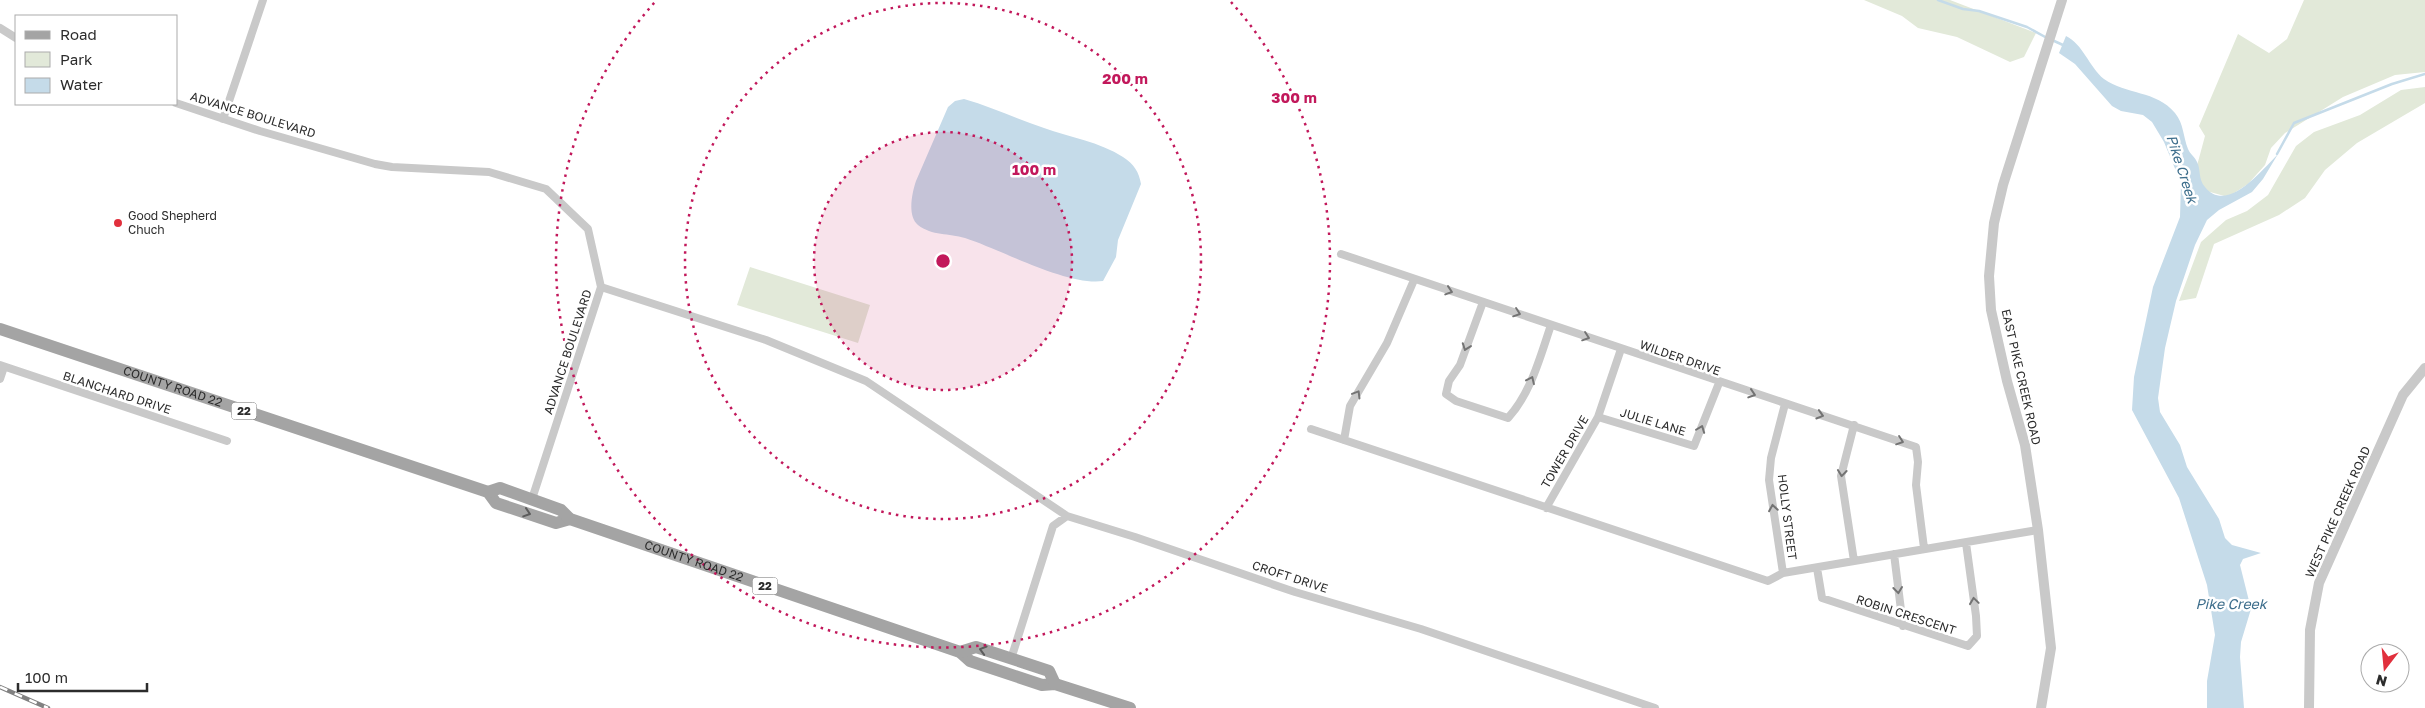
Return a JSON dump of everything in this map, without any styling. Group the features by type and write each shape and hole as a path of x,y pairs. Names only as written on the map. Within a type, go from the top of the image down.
{"main road":[{"name":"COUNTY ROAD 22","path":"0,329 488,492 496,503 556,523 570,519"},
{"name":"COUNTY ROAD 22","path":"488,492 500,488 561,510 570,519 960,652 970,661 1042,685 1055,684 1130,708"},
{"name":"COUNTY ROAD 22","path":"960,652 976,647 1049,670 1055,684"}],"street":[{"path":"223,119 263,0"},
{"name":"EAST PIKE CREEK ROAD","path":"2041,708 2051,648 2038,530 2025,445 2007,381 1991,310 1989,276 1994,223 2047,42 2062,0"},
{"path":"0,28 15,37"},
{"name":"ADVANCE BOULEVARD","path":"178,104 375,164 392,167 489,172 546,189 588,229 602,287 532,499"},
{"name":"WILDER DRIVE","path":"1341,254 1718,383 1854,425 1916,447 1918,462 1916,485 1924,548"},
{"path":"1344,440 1350,406 1387,343 1414,280"},
{"name":"CROFT DRIVE","path":"602,287 766,340 866,381 1066,516 1135,537 1295,592 1421,629 1655,708"},
{"path":"1483,302 1460,365 1449,381 1446,394 1456,401 1508,418 1517,408 1534,375 1550,325"},
{"name":"TOWER DRIVE","path":"1546,508 1598,417 1621,349"},
{"path":"0,379 2,366"},
{"name":"BLANCHARD DRIVE","path":"2,366 227,441"},
{"name":"WEST PIKE CREEK ROAD","path":"2309,708 2310,630 2319,583 2404,395 2425,368"},
{"name":"JULIE LANE","path":"1598,417 1694,446 1718,383"},
{"name":"HOLLY STREET","path":"1783,574 1768,480 1771,458 1785,404"},
{"path":"1854,425 1841,476 1854,561"},
{"path":"1311,430 1768,581 1783,574 1924,548 1966,543 2038,530"},
{"path":"1011,658 1053,526 1066,516"},
{"name":"ROBIN CRESCENT","path":"1817,568 1822,598 1968,646 1976,636 1976,616 1966,543"},
{"path":"1894,554 1903,626"}],"green space":[{"path":"1864,0 1950,0 2036,33 2024,57 2010,62 1957,37 1918,28 1902,16"},
{"path":"2304,0 2425,0 2425,72 2395,75 2343,97 2285,133 2271,148 2265,165 2248,184 2228,197 2203,190 2195,173 2205,136 2199,126 2238,34 2269,53 2287,39"},
{"path":"2425,87 2425,103 2357,143 2325,170 2305,198 2279,215 2214,244 2196,298 2179,301 2201,242 2226,220 2247,211 2268,195 2296,146 2314,132 2360,115 2401,90"},
{"path":"750,267 870,305 858,343 737,305"}],"water":[{"name":"Pike Creek","path":"2066,36 2077,44 2104,79 2122,88 2159,100 2175,113 2182,126 2188,149 2198,165 2203,184 2214,194 2224,196 2244,187 2278,154 2263,179 2252,192 2219,210 2207,220 2195,245 2176,301 2165,348 2158,398 2160,412 2180,445 2187,467 2219,519 2225,538 2232,545 2261,553 2243,559 2240,565 2251,609 2241,642 2240,657 2244,708 2207,708 2207,681 2215,635 2207,585 2179,498 2132,410 2134,377 2153,287 2180,217 2181,183 2164,142 2152,122 2143,115 2121,111 2112,106 2075,64 2059,53"},
{"path":"964,99 1104,147 1123,157 1133,165 1141,184 1118,240 1116,257 1103,281 1088,281 1053,273 980,243 959,236 935,233 918,225 912,216 911,210 916,181 948,107 955,101"}],"waterway":[{"name":"Pike Creek","path":"1938,0 2027,27 2047,38"},
{"name":"Pike Creek","path":"2052,40 2063,45"},
{"path":"2277,154 2294,123 2392,84 2425,74"}],"railway":[{"path":"0,687 48,708"}],"place":[{"name":"Good Shepherd Chuch","path":"118,223"}]}
